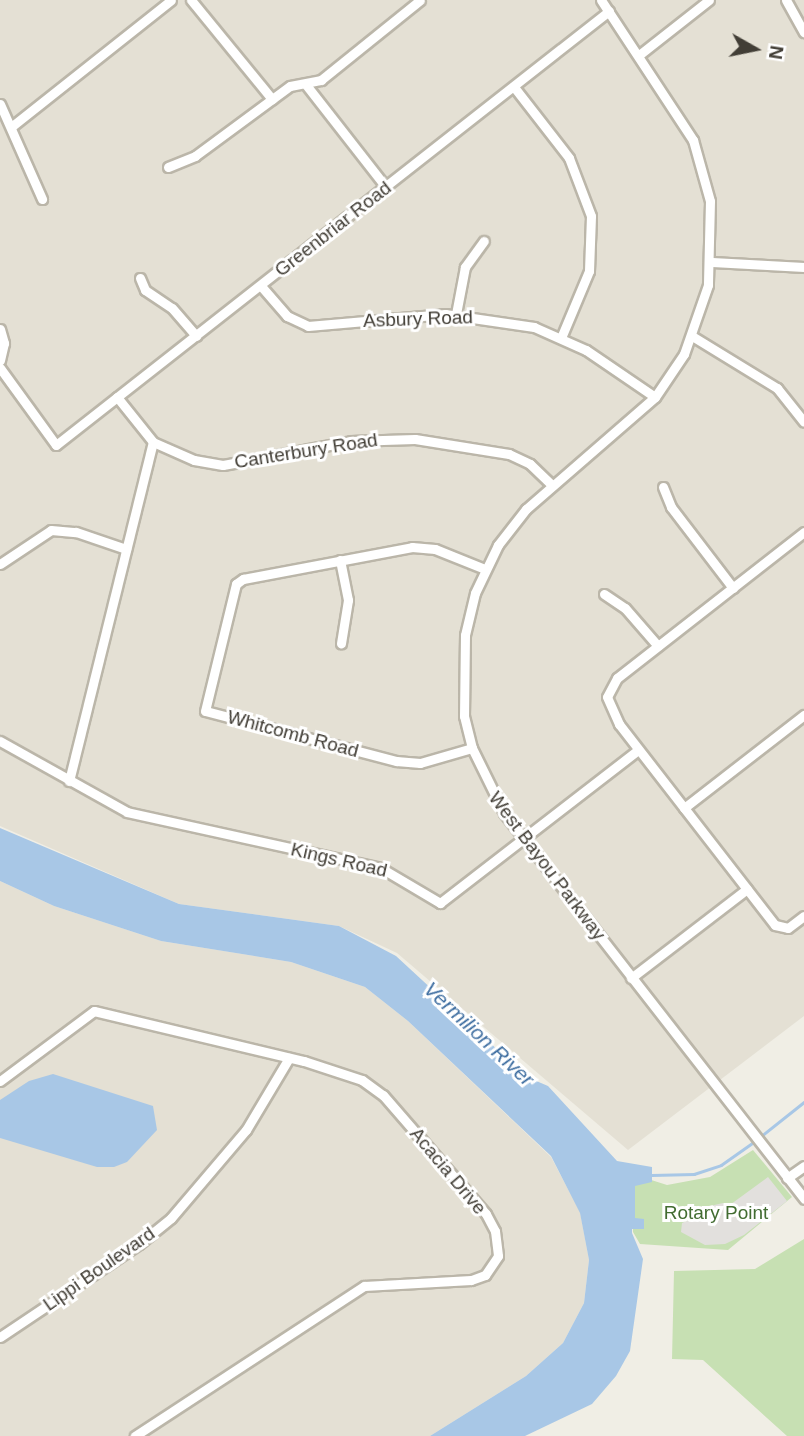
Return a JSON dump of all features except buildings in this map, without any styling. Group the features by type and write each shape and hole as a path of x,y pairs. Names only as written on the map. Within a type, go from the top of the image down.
{"street":[{"path":"10,127 171,0"},
{"path":"191,0 272,99"},
{"path":"167,167 195,156 292,85 307,86 420,0"},
{"name":"West Bayou Parkway","path":"601,0 683,120 700,161 710,201 712,262 692,336 655,397 551,485 517,519 485,569 470,609 462,660 462,697 472,748 492,795 523,839 770,1157 788,1178 800,1185 804,1199"},
{"path":"639,55 709,0"},
{"path":"786,0 804,32"},
{"name":"Greenbriar Road","path":"0,368 56,445 609,11"},
{"path":"307,86 386,187"},
{"path":"514,87 569,158 591,216 589,271 561,338"},
{"path":"0,104 43,199"},
{"path":"456,314 465,267 484,241"},
{"path":"712,262 804,267"},
{"path":"140,278 145,290 172,308 196,336"},
{"name":"Asbury Road","path":"261,286 287,316 309,326 456,314 503,319 561,338 604,360 655,397"},
{"path":"0,329 4,343 0,361"},
{"path":"692,336 777,388 804,422"},
{"name":"Canterbury Road","path":"117,397 153,442 194,460 223,465 351,441 415,439 509,454 530,464 551,485"},
{"path":"69,781 153,442"},
{"path":"663,487 671,507 733,588"},
{"path":"0,564 51,530 76,532 126,548"},
{"path":"804,532 610,687 607,702 614,718 638,750 778,928 788,928 804,916"},
{"name":"Whitcomb Road","path":"472,748 420,763 396,761 205,711 236,584 340,560 423,547 485,569"},
{"path":"340,560 348,600 341,643"},
{"path":"604,594 625,608 658,646"},
{"path":"684,808 804,715"},
{"name":"Kings Road","path":"0,741 69,781 138,816 388,870 437,903 446,901 638,750"},
{"path":"631,978 747,889"},
{"name":"Acacia Drive","path":"0,1081 94,1011 289,1058 362,1080 383,1095 486,1214 499,1247 495,1264 471,1280 364,1286 135,1436"},
{"name":"Lippi Boulevard","path":"0,1338 139,1244 170,1218 234,1146 289,1058"},
{"path":"788,1178 804,1166"}],"shaded area":[{"path":"0,0 804,0 804,1016 628,1150 397,953 339,926 179,904 0,826"},
{"path":"0,881 54,906 161,941 291,962 365,987 408,1021 551,1157 580,1212 589,1260 584,1303 563,1343 526,1376 430,1436 0,1436"},
{"path":"768,1177 787,1201 744,1235 725,1244 705,1245 681,1232 682,1223 706,1212 706,1207 723,1203 727,1207"}],"green space":[{"name":"Rotary Point","path":"753,1150 792,1197 728,1250 640,1244 633,1232 633,1184 645,1178 667,1185 710,1177"},
{"path":"804,1239 804,1436 787,1436 703,1360 672,1359 674,1271 755,1269"}],"water":[{"name":"Vermilion River","path":"0,828 179,904 339,926 396,956 527,1077 548,1086 617,1161 652,1167 652,1182 635,1186 635,1218 644,1219 644,1229 632,1229 643,1259 630,1351 616,1376 592,1404 525,1436 430,1436 526,1376 563,1343 584,1303 589,1260 580,1213 551,1156 408,1021 365,987 291,962 161,941 54,906 0,881"},
{"path":"53,1074 153,1106 157,1130 127,1162 114,1167 97,1167 0,1138 0,1100 29,1081"}],"waterway":[{"path":"760,1137 804,1102"},
{"path":"652,1175 694,1174 721,1165 755,1141"}]}
